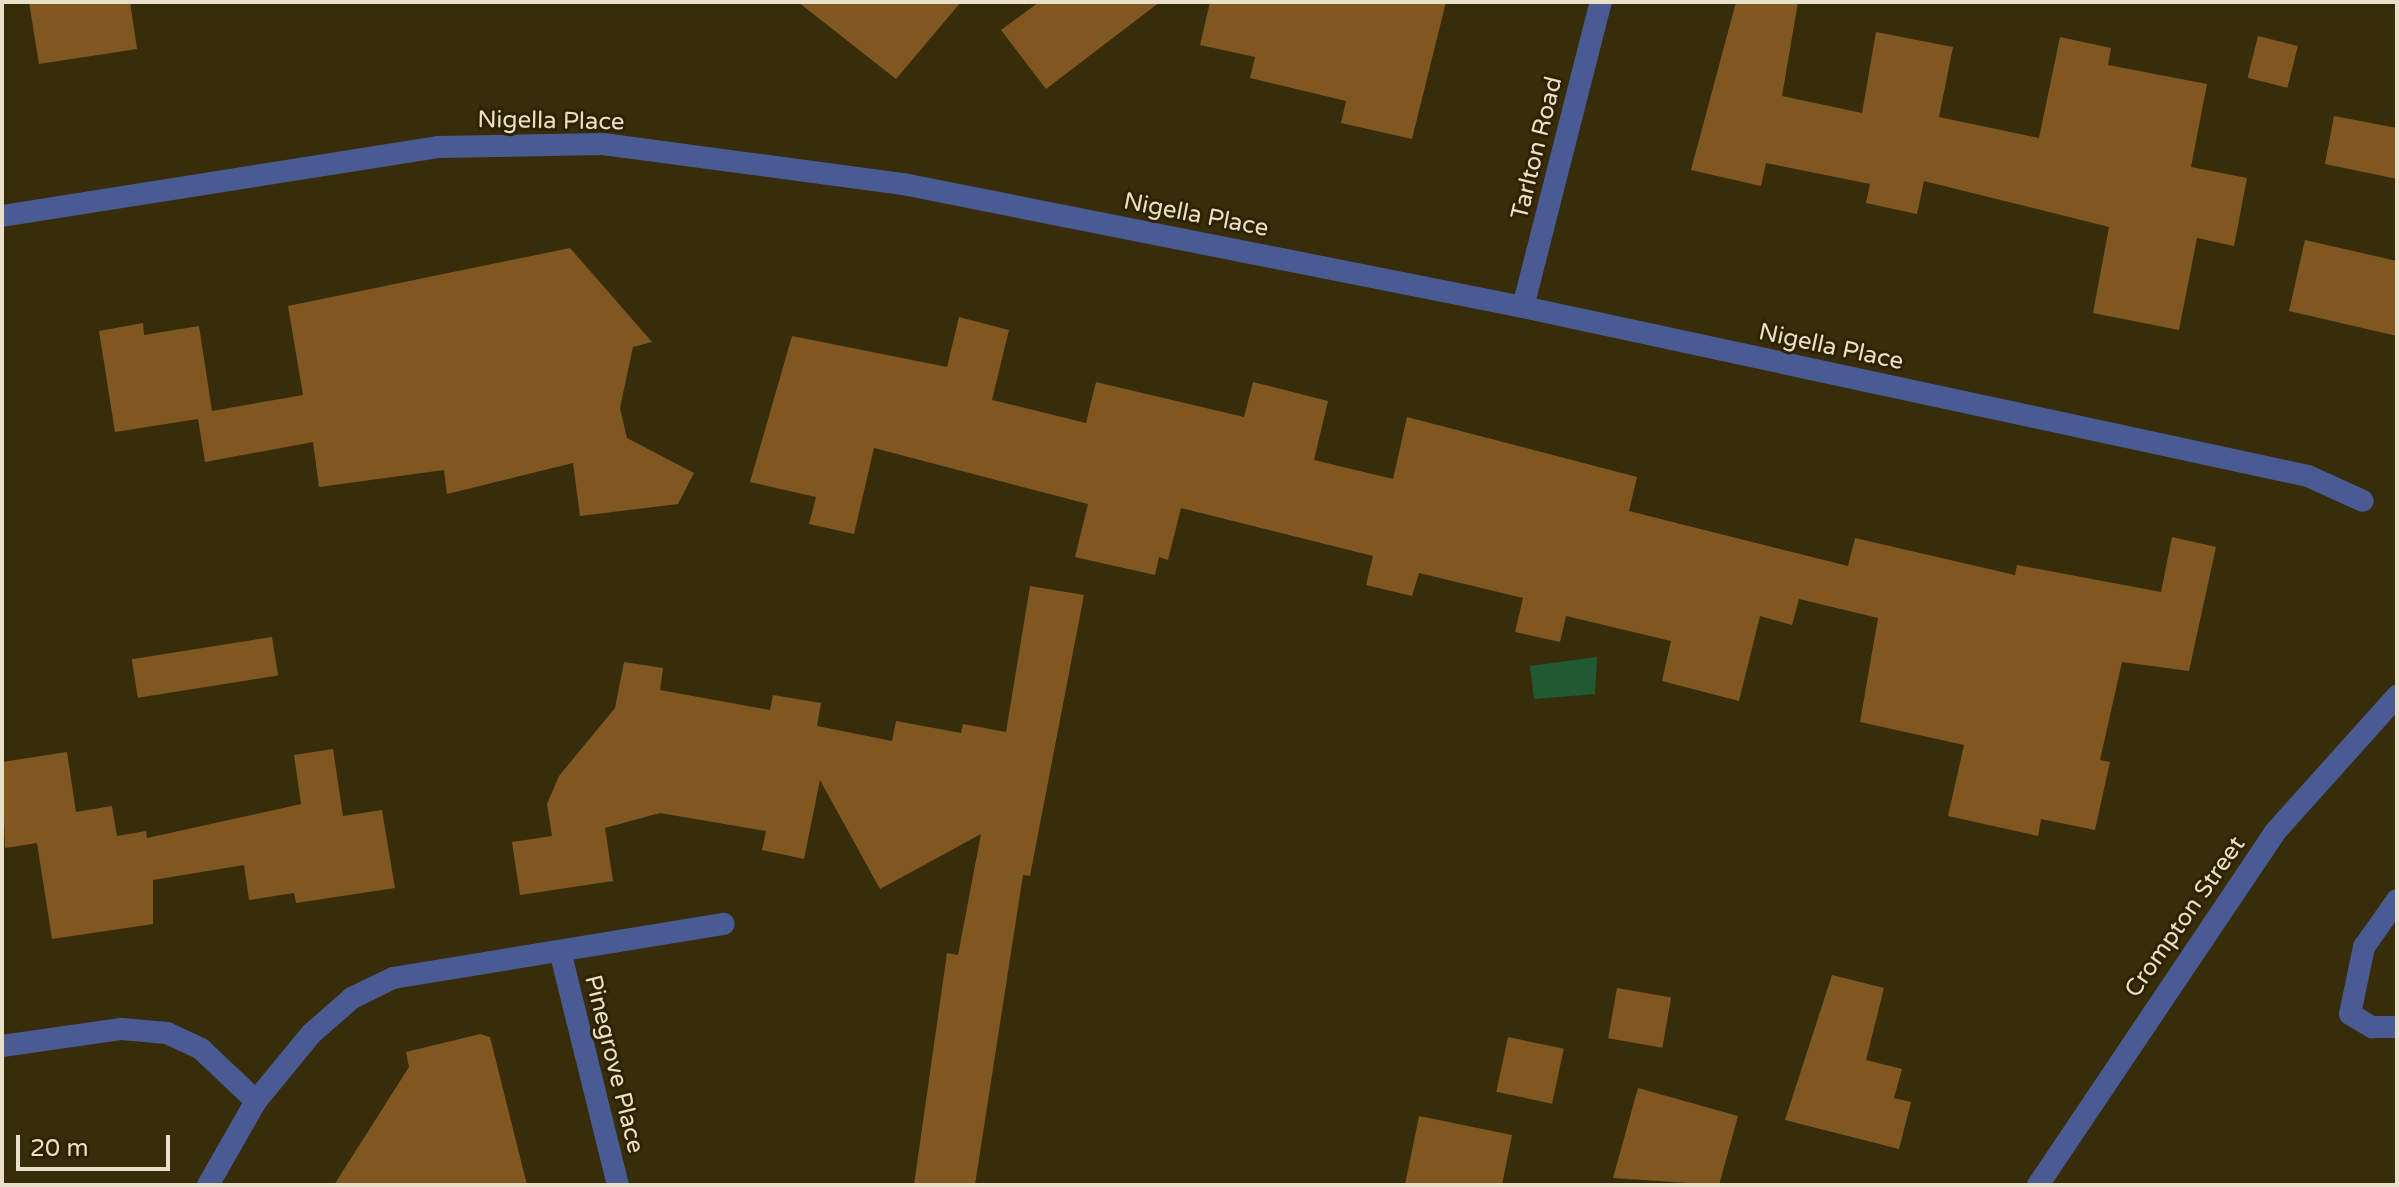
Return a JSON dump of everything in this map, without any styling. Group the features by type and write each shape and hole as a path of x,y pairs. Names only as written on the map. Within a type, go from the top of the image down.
{"street":[{"name":"Tarlton Road","path":"1523,307 1601,2"},
{"name":"Nigella Place","path":"2,216 438,147 603,144 903,184 1523,307 2308,476 2363,501"},
{"name":"Crompton Street","path":"2038,1185 2275,832 2397,696"},
{"path":"2397,900 2364,947 2350,1014 2372,1027 2397,1027"},
{"name":"Pinegrove Place","path":"208,1185 256,1101 311,1034 379,985 439,968 561,955 724,924"},
{"name":"Pinegrove Place","path":"561,955 618,1185"},
{"path":"2,1046 122,1029 167,1033 201,1049 256,1101"}],"shaded area":[{"path":"1597,657 1595,694 1534,699 1530,666"}],"building":[{"path":"29,2 130,2 137,49 39,64"},
{"path":"798,2 961,2 896,79"},
{"path":"1039,2 1160,2 1046,89 1001,30"},
{"path":"1210,2 1446,2 1412,139 1341,123 1346,101 1250,78 1255,57 1200,45"},
{"path":"1736,2 1798,2 1782,96 1862,113 1876,32 1953,47 1939,117 2039,138 2060,37 2111,48 2108,65 2207,84 2191,167 2247,178 2234,246 2197,238 2179,330 2093,313 2109,227 1924,181 1917,214 1866,203 1870,184 1766,163 1761,186 1691,170"},
{"path":"2258,36 2298,46 2287,88 2248,78"},
{"path":"2334,116 2397,128 2397,179 2325,164"},
{"path":"2305,240 2397,261 2397,336 2289,311"},
{"path":"570,248 652,342 633,347 620,408 627,438 694,473 678,504 580,516 573,463 447,494 444,470 319,487 313,442 205,462 198,419 115,432 99,331 143,323 144,335 199,326 212,411 303,395 288,306"},
{"path":"959,317 1009,330 992,400 1086,423 1096,382 1244,417 1253,382 1328,401 1314,460 1393,479 1407,417 1637,477 1629,511 1848,566 1855,538 2015,575 2017,565 2161,592 2172,537 2216,547 2189,671 2122,662 2100,760 2110,762 2095,830 2041,819 2038,836 1948,816 1964,745 1860,722 1878,618 1799,599 1792,625 1760,616 1739,701 1662,681 1671,641 1566,616 1560,642 1515,632 1523,598 1419,573 1412,596 1366,585 1373,556 1181,508 1168,560 1159,557 1155,575 1075,557 1088,504 874,448 854,534 809,524 816,497 750,482 792,336 947,367"},
{"path":"1030,586 1084,595 1030,876 1023,875 975,1185 914,1185 947,953 958,955 981,834 880,889 820,780 804,859 762,850 766,831 660,813 605,828 613,881 520,895 512,842 552,836 547,804 559,776 615,708 624,662 663,668 660,690 770,710 773,695 821,703 817,726 892,741 896,721 961,733 963,724 1006,732"},
{"path":"272,637 278,676 138,698 132,659"},
{"path":"333,749 343,816 382,810 395,888 296,903 294,893 249,900 244,865 153,880 153,924 52,939 37,843 5,848 2,762 67,752 76,812 112,806 117,836 146,831 147,838 301,804 294,755"},
{"path":"1832,975 1884,988 1866,1060 1902,1069 1894,1098 1911,1102 1899,1149 1785,1120"},
{"path":"1617,988 1671,998 1662,1048 1608,1038"},
{"path":"480,1034 490,1037 527,1185 334,1185 409,1067 406,1052"},
{"path":"1508,1037 1564,1049 1552,1104 1496,1092"},
{"path":"1638,1088 1738,1116 1719,1185 1613,1178"},
{"path":"1419,1116 1512,1135 1502,1185 1405,1185"}]}
